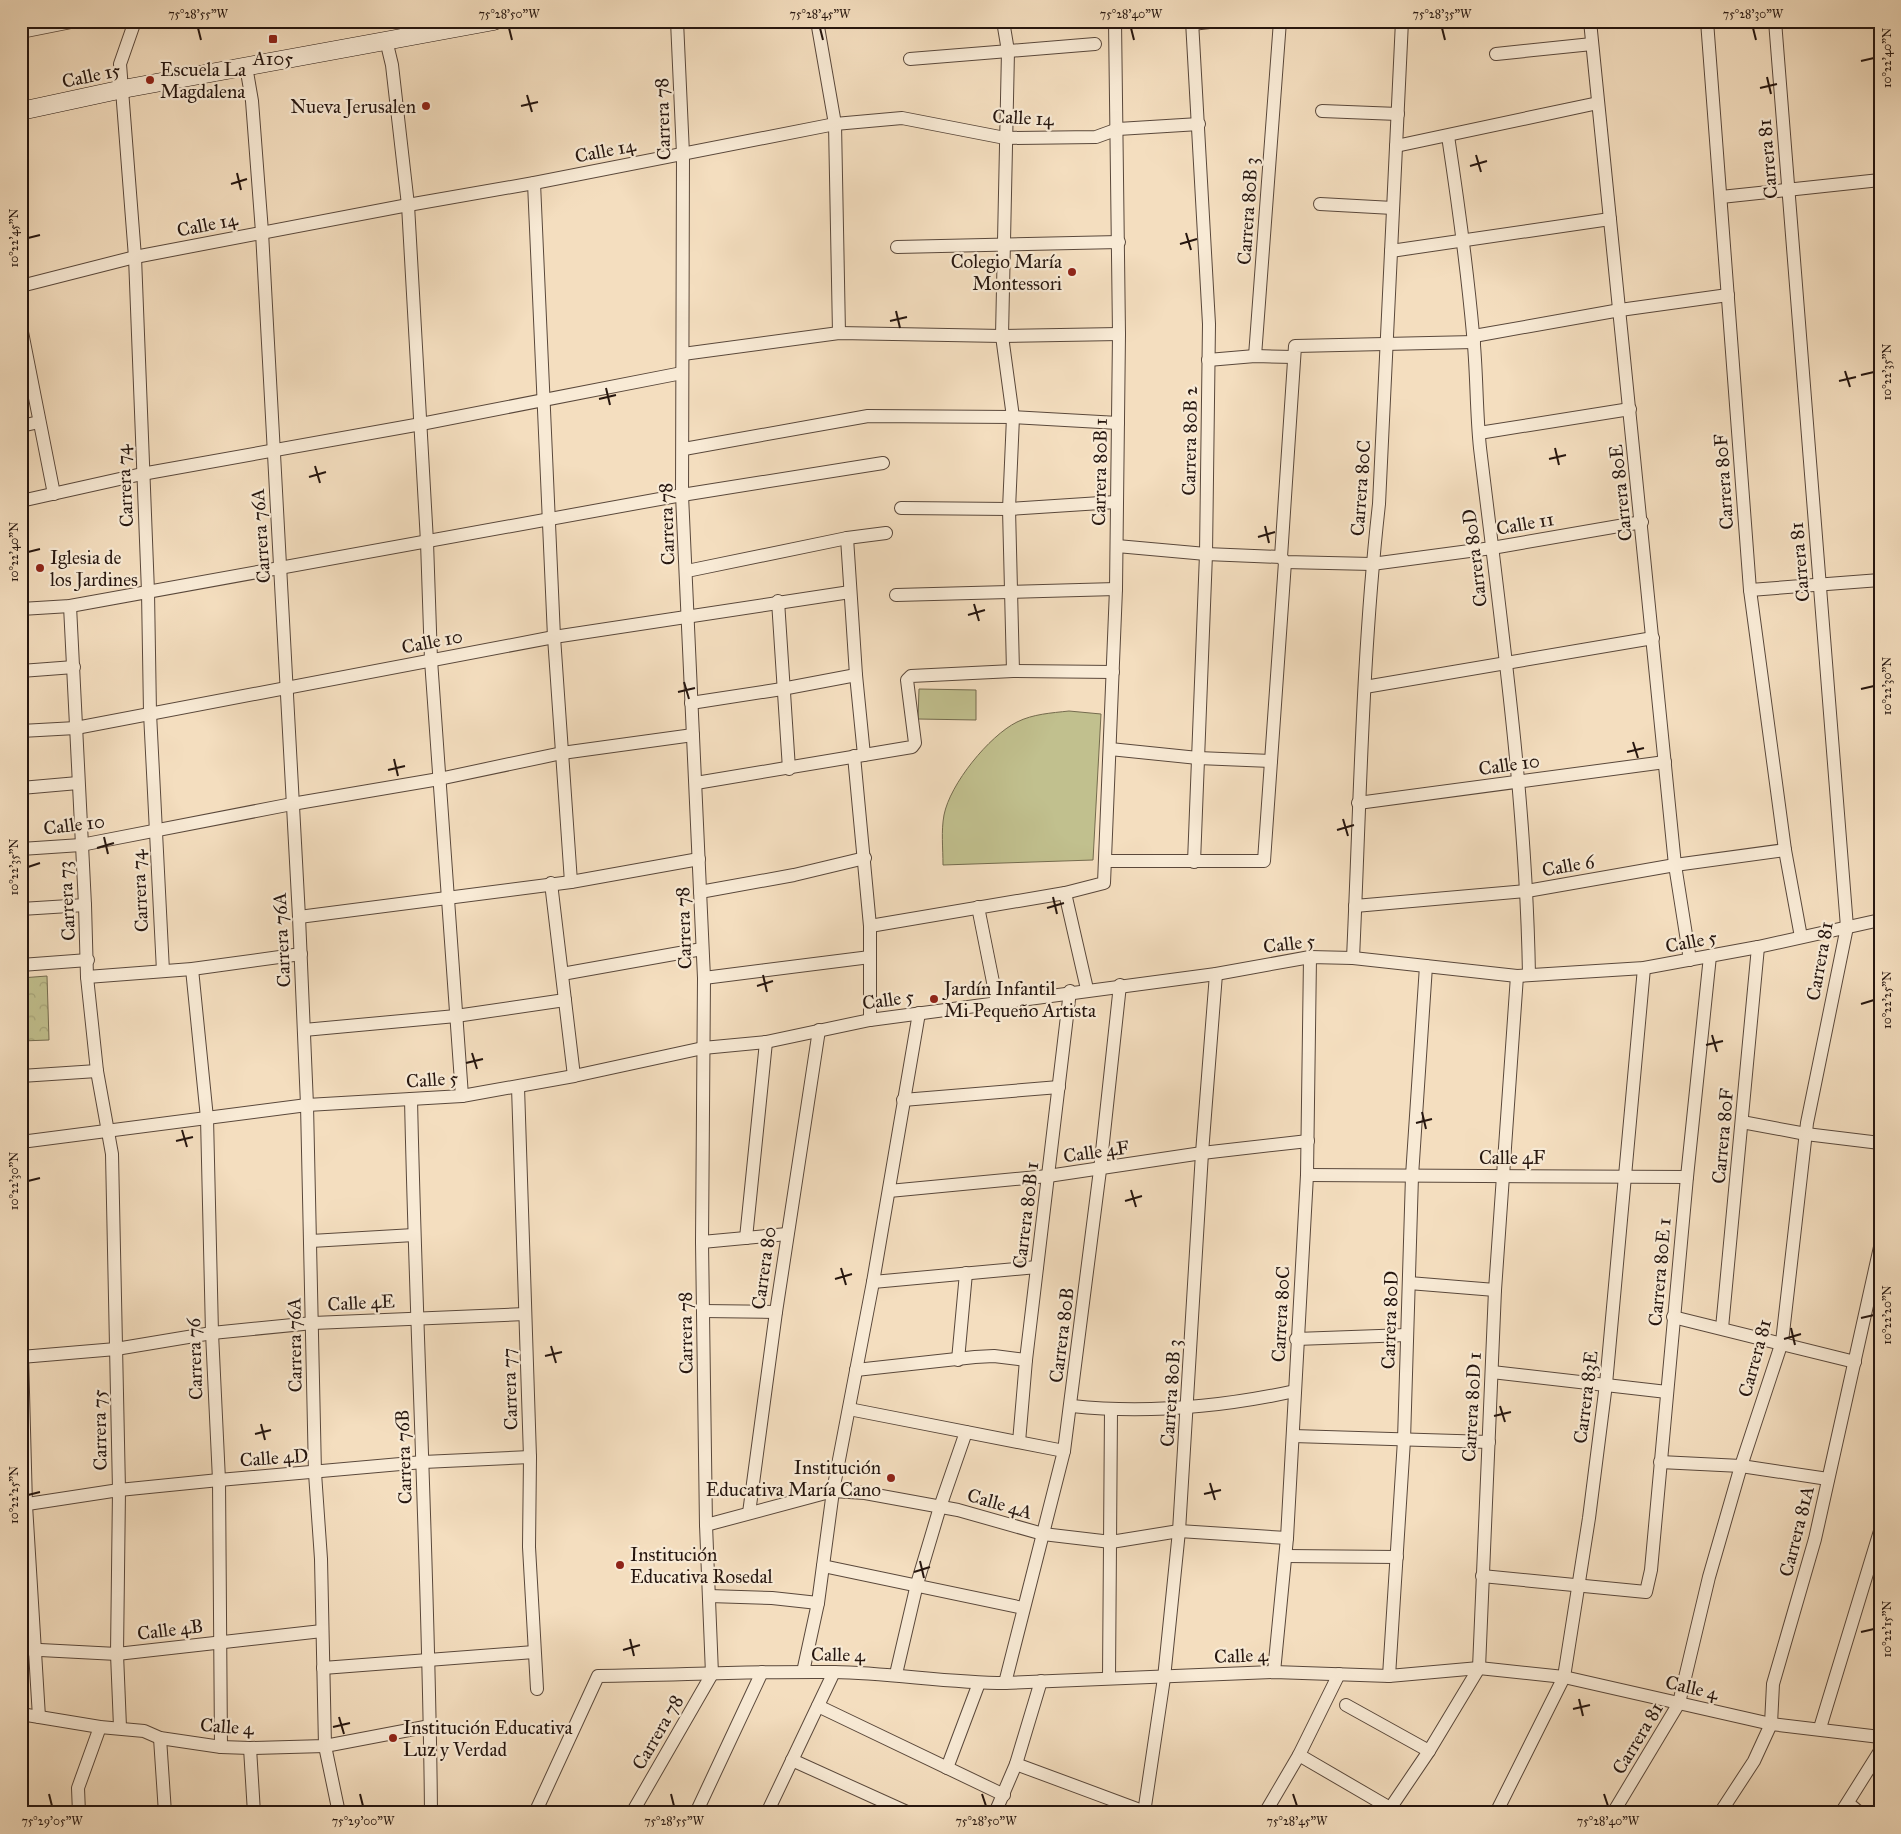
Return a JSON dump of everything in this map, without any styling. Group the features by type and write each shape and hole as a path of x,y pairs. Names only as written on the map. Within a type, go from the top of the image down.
{"street":[{"path":"21,32 76,21"},
{"name":"Carrera 74","path":"134,21 120,64 134,257 148,592 154,830 163,971"},
{"name":"Calle 15","path":"21,111 123,89 494,21"},
{"name":"Carrera 78","path":"636,1811 712,1674 706,1525 702,1242 704,978 687,571 682,495 684,449 682,373 683,154 677,21"},
{"path":"817,21 835,124 839,333"},
{"path":"1003,21 1008,51 1004,138 1002,336 1013,417 1009,509 1012,670"},
{"name":"Carrera 80B 1","path":"1064,893 1104,884 1117,546 1119,334 1118,129 1115,21"},
{"path":"1192,23 1218,21"},
{"name":"Carrera 80B 3","path":"1255,356 1280,21"},
{"name":"Carrera 80C","path":"1353,958 1358,803 1372,564 1379,504 1402,21"},
{"name":"Carrera 80E","path":"1590,21 1665,762 1676,865 1690,960"},
{"name":"Carrera 80F","path":"1707,21 1750,590 1785,850 1802,937"},
{"name":"Carrera 81","path":"1613,1813 1679,1703 1709,1577 1741,1466 1782,1342 1806,1134 1847,927 1775,21"},
{"name":"Carrera 80B 2","path":"1192,23 1199,124 1208,360 1206,554 1194,862"},
{"path":"386,40 392,64 408,204 427,542 431,660 462,1096"},
{"path":"910,59 1095,44"},
{"path":"1496,54 1592,44"},
{"name":"Carrera 76A","path":"246,66 252,101 262,232 273,448 282,567 292,804 300,917 308,1105 314,1473 321,1559 325,1746 339,1813"},
{"path":"1396,146 1598,103"},
{"path":"1322,111 1398,114"},
{"name":"Calle 14","path":"21,286 134,257 408,204 534,183 835,124 902,118 1004,138 1096,137 1118,129 1199,124"},
{"name":"Carrera 80D","path":"1448,136 1464,240 1474,339 1479,433 1518,782 1527,890 1523,976"},
{"path":"1721,197 1880,180"},
{"path":"534,183 554,636 571,882"},
{"path":"1320,204 1393,208"},
{"path":"1391,251 1610,219"},
{"path":"897,247 1118,242"},
{"path":"1208,360 1387,343 1474,339 1620,310 1728,296"},
{"path":"21,327 24,357 54,494"},
{"path":"683,354 839,333 1002,336 1119,334"},
{"path":"1105,861 1264,861 1295,351"},
{"path":"21,501 142,474 273,448 421,424 544,398 682,373"},
{"path":"1479,433 1630,409"},
{"path":"684,449 868,416 1013,417 1118,423"},
{"path":"21,426 39,422"},
{"path":"21,610 70,606 682,495 883,463"},
{"path":"901,508 1009,509 1116,502"},
{"name":"Calle 11","path":"1117,546 1206,554 1372,564 1492,548 1642,522"},
{"path":"687,571 847,538 886,533"},
{"path":"847,538 870,926 870,1020"},
{"path":"1750,590 1880,580"},
{"path":"896,595 1116,589"},
{"name":"Calle 10","path":"21,731 76,728 554,636 850,592"},
{"path":"778,602 782,690 789,769"},
{"name":"Carrera 73","path":"70,606 88,960 86,977 97,1071 108,1132"},
{"path":"1366,687 1653,638"},
{"path":"21,671 74,667"},
{"path":"696,783 789,769 914,746 907,680 911,676 1012,670 1113,672"},
{"path":"692,703 782,690 856,675"},
{"name":"Calle 10","path":"21,849 81,845 292,804 439,779 562,752 693,735"},
{"path":"1110,749 1198,758 1271,761"},
{"name":"Calle 10","path":"1358,803 1665,762"},
{"path":"21,788 78,783"},
{"name":"Calle 6","path":"1355,906 1527,890 1676,865 1785,850"},
{"path":"700,892 794,875 865,858"},
{"path":"300,917 571,882 699,859"},
{"path":"551,884 574,1076"},
{"path":"870,926 1064,893 1086,989"},
{"path":"21,909 85,905"},
{"path":"978,907 996,1002"},
{"name":"Calle 5","path":"21,1142 308,1105 462,1096 574,1076 703,1048 766,1042 870,1020 1086,989 1216,974 1310,957 1353,958 1523,976 1644,968 1758,947 1880,920"},
{"name":"Carrera 80F","path":"1722,1328 1758,947"},
{"path":"562,974 702,949"},
{"path":"86,977 192,969 301,954"},
{"name":"Carrera 80E 1","path":"1578,1587 1646,1592 1651,1570 1673,1317 1710,956"},
{"path":"704,978 870,957"},
{"name":"Carrera 80C","path":"1274,1672 1286,1556 1294,1436 1296,1340 1307,1176 1310,957"},
{"path":"21,965 88,960"},
{"name":"Carrera 80D","path":"1389,1676 1404,1440 1412,1176 1426,966"},
{"name":"Carrera 83E","path":"1496,1813 1564,1677 1606,1384 1644,968"},
{"name":"Carrera 76","path":"192,969 208,1118 212,1333 218,1480 220,1747"},
{"name":"Carrera 80B 3","path":"1146,1812 1164,1678 1179,1531 1188,1408 1202,1153 1216,974"},
{"name":"Carrera 80D 1","path":"1388,1810 1429,1751 1479,1668 1495,1290 1523,976"},
{"name":"Carrera 80B","path":"1005,1683 1064,1452 1072,1406 1120,985"},
{"name":"Carrera 80B 1","path":"1019,1442 1026,1360 1070,992"},
{"path":"304,1030 456,1016 565,1000"},
{"path":"803,1672 818,1603 833,1490 874,1282 919,1013"},
{"name":"Carrera 80","path":"748,1513 787,1234 819,1030"},
{"path":"746,1238 766,1042"},
{"path":"21,1076 97,1071"},
{"name":"Carrera 77","path":"518,1087 530,1457 528,1547 537,1689"},
{"path":"903,1100 1059,1087"},
{"name":"Carrera 76B","path":"411,1099 416,1318 423,1462 431,1813"},
{"path":"1742,1122 1806,1134 1880,1142"},
{"name":"Carrera 75","path":"108,1132 112,1154 119,1490 117,1654 120,1727"},
{"name":"Calle 4F","path":"889,1190 1100,1170 1202,1153 1308,1141"},
{"name":"Calle 4F","path":"1307,1176 1504,1175 1687,1177"},
{"path":"702,1242 787,1234"},
{"path":"311,1241 414,1235"},
{"name":"Carrera 81A","path":"1720,1813 1754,1761 1771,1724 1773,1684 1815,1540 1880,1246"},
{"path":"874,1282 1037,1267"},
{"path":"958,1360 966,1273"},
{"path":"1409,1284 1495,1290"},
{"path":"703,1311 776,1312"},
{"name":"Calle 4E","path":"22,1357 116,1349 212,1333 313,1323 525,1314"},
{"path":"21,1317 24,1505 36,1650 38,1717"},
{"path":"1673,1317 1782,1342 1855,1362"},
{"path":"1296,1340 1407,1335"},
{"path":"856,1370 994,1356 1026,1360"},
{"path":"1492,1372 1666,1392"},
{"path":"1072,1406 1111,1410 1188,1408 1249,1401 1295,1391"},
{"path":"849,1409 1064,1452"},
{"path":"1109,1678 1111,1410"},
{"path":"896,1674 917,1584 940,1507 966,1432"},
{"path":"1294,1436 1488,1442"},
{"name":"Calle 4D","path":"24,1505 119,1490 218,1480 423,1462 530,1457"},
{"path":"1660,1462 1741,1466 1828,1479"},
{"name":"Calle 4A","path":"706,1525 833,1490 865,1493 958,1510 1043,1534 1111,1542 1179,1531 1287,1538"},
{"path":"1820,1728 1875,1559 1880,1531"},
{"path":"1286,1556 1397,1557"},
{"path":"824,1566 917,1584 1023,1608"},
{"path":"1482,1576 1578,1587"},
{"path":"709,1596 772,1598 818,1603"},
{"name":"Calle 4B","path":"21,1649 117,1654 322,1631"},
{"path":"323,1668 534,1652"},
{"name":"Calle 4","path":"535,1813 598,1676 834,1672 896,1674 979,1683 1005,1683 1109,1678 1164,1678 1274,1672 1389,1676 1479,1668 1564,1677 1771,1724 1820,1728 1880,1737"},
{"path":"696,1813 762,1672"},
{"path":"767,1813 834,1672"},
{"path":"1265,1813 1298,1755 1339,1674"},
{"path":"995,1813 1016,1764 1041,1682"},
{"path":"947,1768 979,1683"},
{"path":"1346,1705 1429,1751"},
{"path":"818,1706 1004,1795"},
{"name":"Calle 4","path":"21,1714 100,1727 120,1727 144,1731 160,1738 220,1747 250,1748 325,1746 430,1726"},
{"path":"79,1813 78,1788 100,1727"},
{"path":"160,1738 166,1813"},
{"path":"250,1748 254,1813"},
{"path":"1860,1813 1844,1808 1880,1751"},
{"path":"1298,1755 1388,1810"},
{"path":"792,1760 909,1813"},
{"path":"1016,1764 1146,1812"}],"green space":[{"path":"919,689 976,690 976,720 918,719"},
{"path":"1069,711 1101,714 1093,860 943,865 942,833 944,815 954,789 972,762 995,738 1017,722 1049,713"},
{"path":"47,976 49,1040 21,1041 21,978"}],"place":[{"name":"A105","path":"273,39"},
{"name":"Escuela La Magdalena","path":"150,80"},
{"name":"Nueva Jerusalen","path":"426,106"},
{"name":"Colegio María Montessori","path":"1072,272"},
{"name":"Iglesia de los Jardines","path":"40,568"},
{"name":"Jardín Infantil Mi Pequeño Artista","path":"934,999"},
{"name":"Institución Educativa María Cano","path":"891,1478"},
{"name":"Institución Educativa Rosedal","path":"620,1565"},
{"name":"Institución Educativa Luz y Verdad","path":"393,1738"}]}
